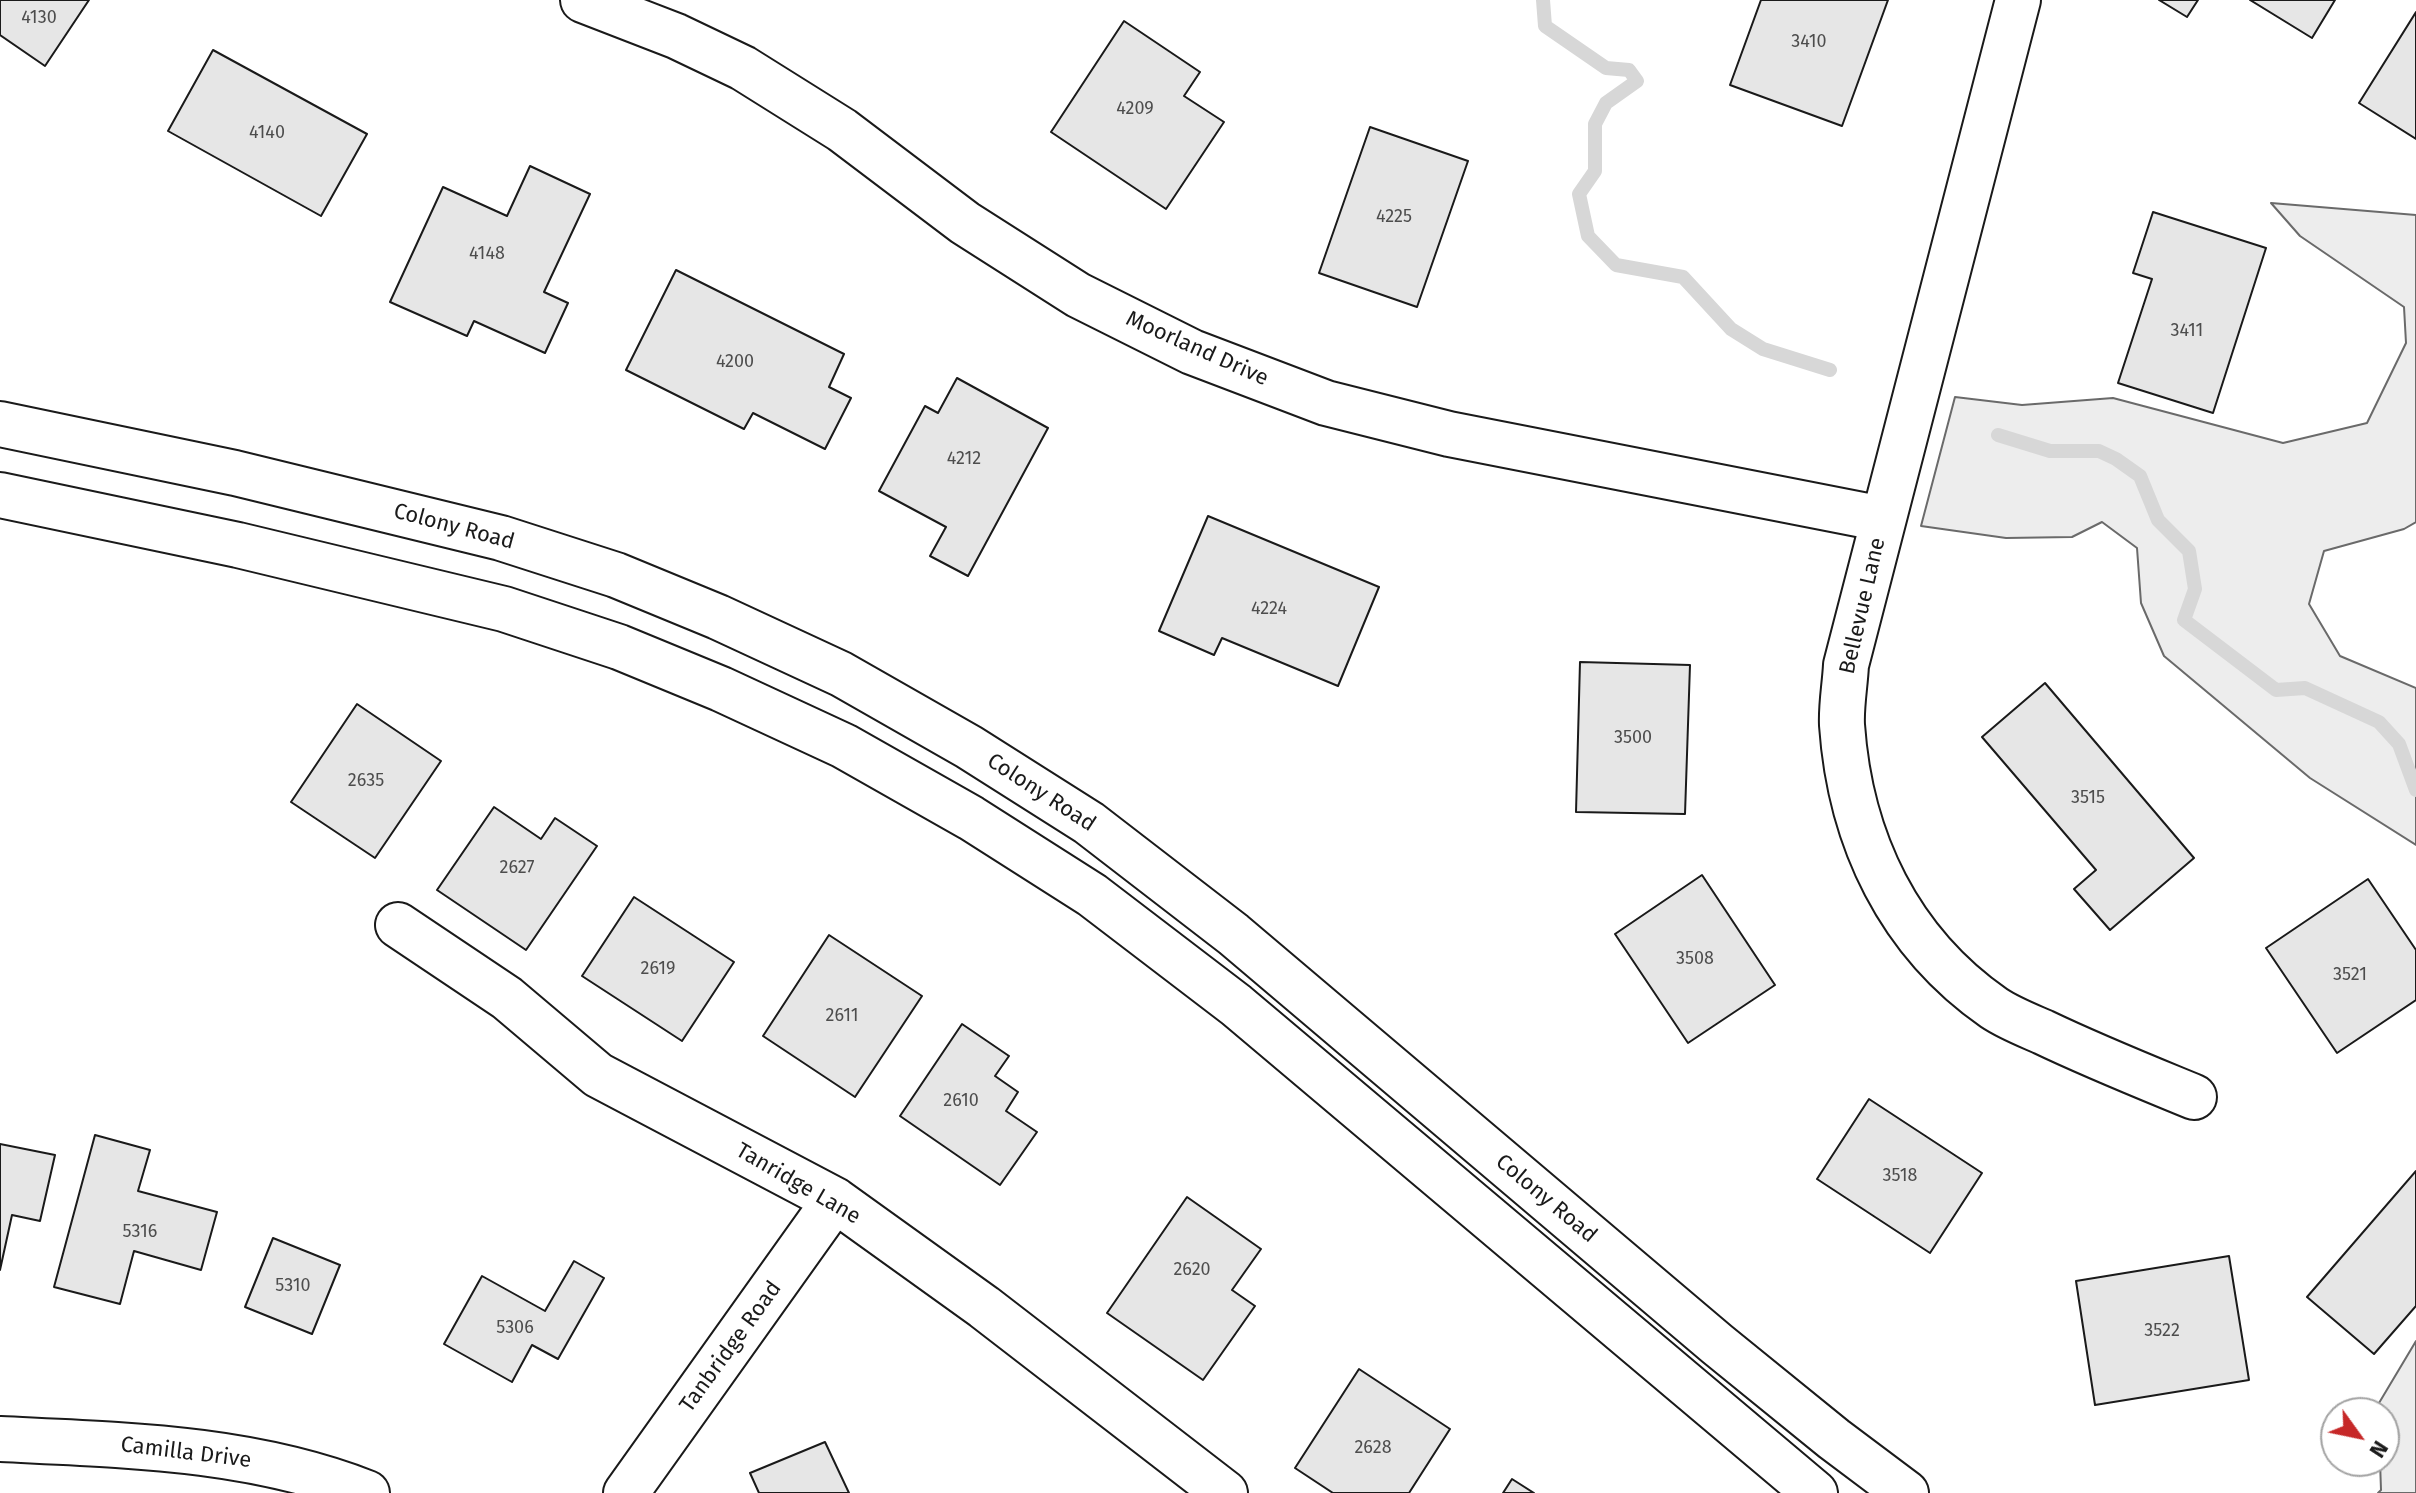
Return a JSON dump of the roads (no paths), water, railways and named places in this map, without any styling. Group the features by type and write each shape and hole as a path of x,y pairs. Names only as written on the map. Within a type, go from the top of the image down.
{"street":[{"name":"Moorland Drive","path":"583,0 676,36 743,68 842,130 965,223 1002,247 1078,295 1192,352 1326,403 1449,434 1883,519"},
{"name":"Bellevue Lane","path":"2018,0 1846,665 1842,722 1850,789 1858,822 1884,884 1911,929 1950,974 1997,1010 2094,1056 2194,1097"},
{"name":"Colony Road","path":"0,424 235,473 501,538 616,575 718,617 841,674 969,747 1089,823 1233,934 1717,1344 1906,1493"},
{"path":"0,495 252,548 504,609 619,647 721,689 844,746 971,818 1092,895 1236,1005 1815,1493"},
{"name":"Tanridge Lane","path":"398,925 507,998 598,1075 835,1200 984,1307 1225,1493"},
{"name":"Tanbridge Road","path":"626,1493 835,1200"},
{"name":"Camilla Drive","path":"0,1439 171,1448 269,1463 367,1493"}],"waterway":[{"path":"1543,0 1545,26 1606,68 1629,70 1637,81 1606,103 1595,124 1595,171 1579,194 1588,236 1616,265 1683,277 1731,329 1763,349 1830,370"},
{"path":"1998,435 2050,451 2099,451 2140,476 2158,520 2189,551 2195,589 2184,620 2276,690 2305,688 2379,722 2399,744 2416,790"}]}
